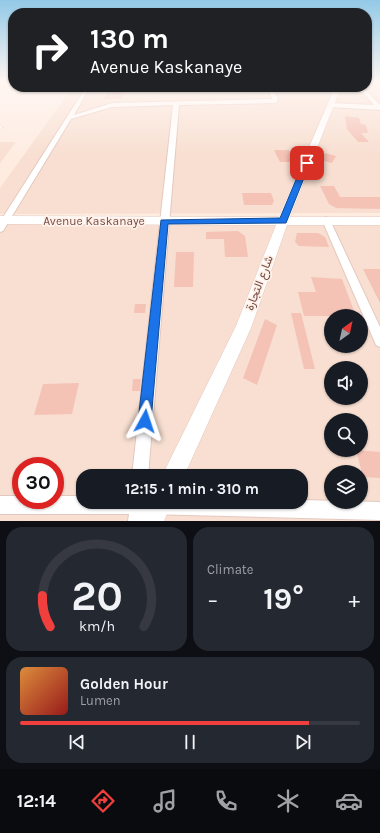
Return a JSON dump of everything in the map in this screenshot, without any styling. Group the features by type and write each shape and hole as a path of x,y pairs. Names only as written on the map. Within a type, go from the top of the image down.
{"street":[{"path":"2,223 76,106"},
{"path":"69,118 108,106"},
{"path":"141,469 176,106"},
{"name":"شارع التجارة","path":"176,469 243,328 283,221 330,106"},
{"path":"326,220 380,341"},
{"name":"Avenue Kaskanaye","path":"2,223 380,220"},
{"path":"0,505 148,510 380,511"}],"shaded area":[{"path":"59,106 380,106 380,213 0,214 0,188"},
{"path":"0,142 16,142 0,163"},
{"path":"0,217 380,217 380,521 0,521"}],"building":[{"path":"345,116 359,118 361,124 366,125 368,133 361,133 369,142 358,142 347,129"},
{"path":"274,150 289,150 296,162 280,162"},
{"path":"325,153 336,156 332,163 321,160"},
{"path":"320,186 334,186 340,197 380,197 380,209 336,208 329,204"},
{"path":"242,193 271,193 274,201 272,205 244,205"},
{"path":"238,231 245,236 248,257 225,257 224,239 206,239 206,232"},
{"path":"297,233 318,233 325,237 329,247 299,246 295,242"},
{"path":"176,252 194,252 193,287 174,287"},
{"path":"363,269 380,269 380,303"},
{"path":"311,277 342,279 353,309 324,309 324,316 304,316 298,292 316,292"},
{"path":"135,304 146,304 145,313 134,313"},
{"path":"291,313 301,313 315,369 304,369"},
{"path":"265,319 277,325 257,385 243,378"},
{"path":"133,379 141,379 140,391 132,391"},
{"path":"79,383 72,414 34,415 43,384"},
{"path":"368,451 380,452 380,478 368,477 368,465 360,465 358,457 368,457"}],"route":[{"path":"145,421 164,222 283,221 307,163"}]}
